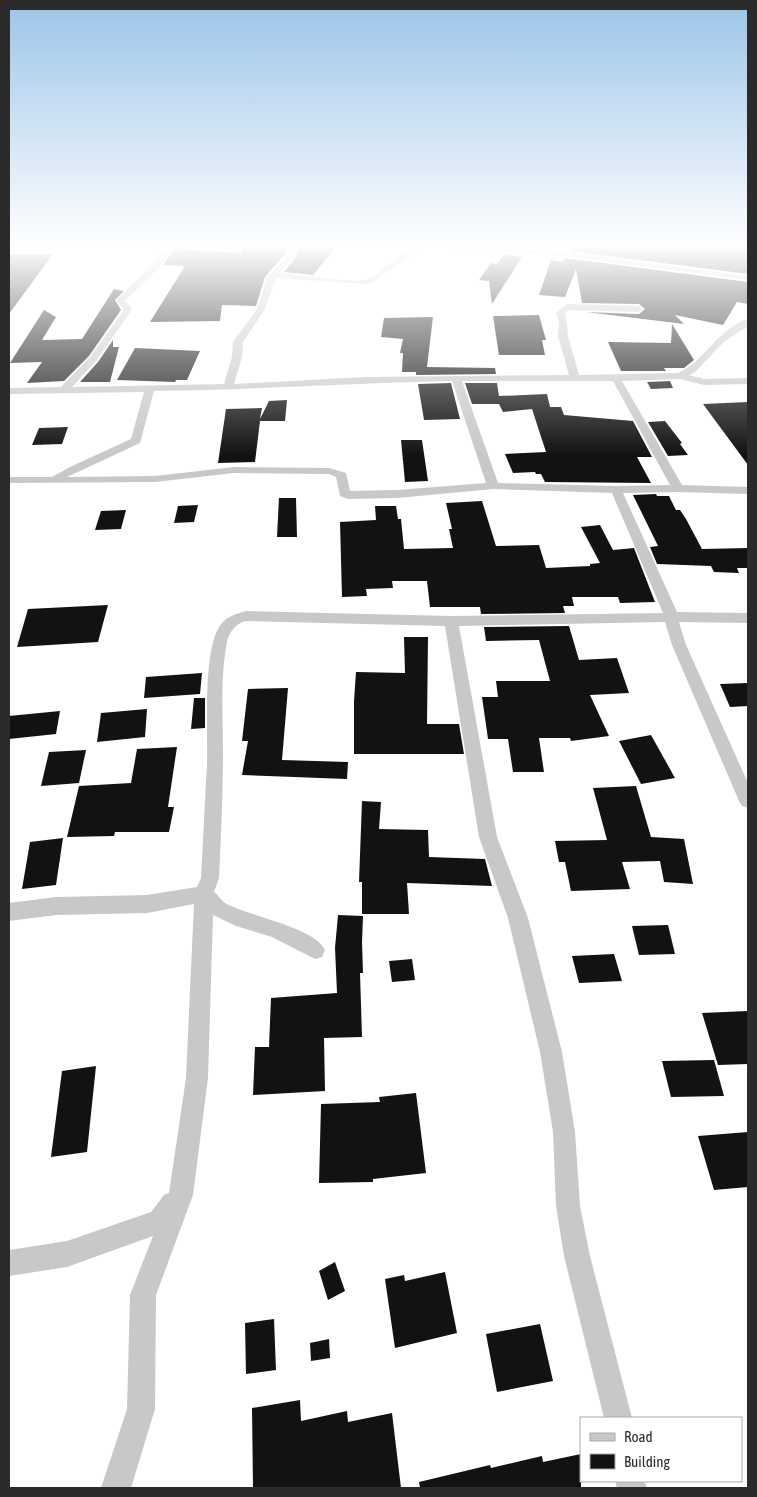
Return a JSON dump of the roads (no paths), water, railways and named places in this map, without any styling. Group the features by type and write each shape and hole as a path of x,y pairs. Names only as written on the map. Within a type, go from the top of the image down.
{"street":[{"path":"64,390 93,359 124,316"},
{"path":"228,388 237,357 238,342 256,316"},
{"path":"561,316 563,323 562,336 575,378"},
{"path":"680,376 691,370 722,339 748,322"},
{"path":"691,370 704,382"},
{"path":"9,391 228,388 364,380 456,378 680,376 704,382 748,381"},
{"path":"456,378 493,486"},
{"path":"616,378 678,488"},
{"path":"54,482 76,467 110,454 136,441 149,390"},
{"path":"9,480 54,482 154,479 234,470 338,472 342,474 344,494 348,496 493,486 616,490 678,488 748,490"},
{"path":"616,490 672,617 673,629 679,645 748,801"},
{"path":"116,1488 141,1409 143,1294 181,1195 197,1078 204,894 210,878 215,764 216,682 220,641 225,629 235,619 246,616 451,621 672,617 748,618"},
{"path":"451,621 488,837 518,918 551,1052 564,1132 568,1206 576,1256 618,1417"},
{"path":"9,912 56,906 147,904 204,894"},
{"path":"204,894 217,908 236,917 277,930 316,950"},
{"path":"9,1263 67,1254 159,1222 181,1195"}]}
